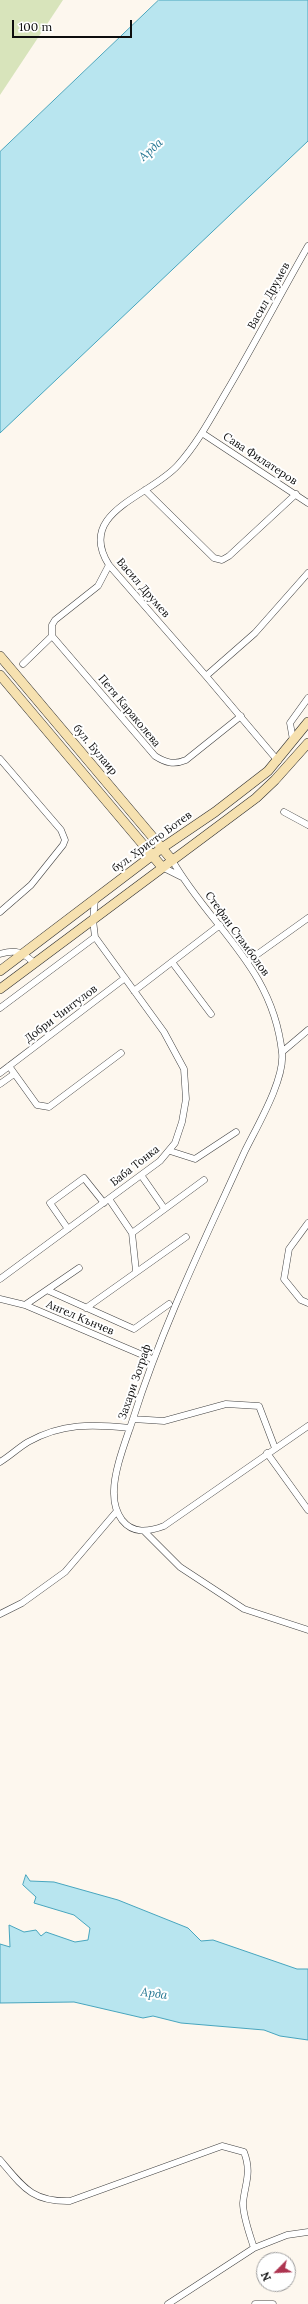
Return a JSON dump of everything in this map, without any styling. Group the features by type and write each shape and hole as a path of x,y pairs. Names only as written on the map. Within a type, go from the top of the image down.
{"main road":[{"name":"бул. Булаир","path":"0,656 172,860"},
{"path":"0,675 162,867"},
{"name":"бул. Христо Ботев","path":"0,971 162,848 215,812 268,771 278,761 308,722"},
{"path":"0,989 256,798 275,780 307,745"}],"street":[{"name":"Васил Друмев","path":"278,761 241,716 108,565 100,546 100,533 103,526 116,509 145,490 179,464 202,433 308,246"},
{"name":"Сава Филатеров","path":"202,433 308,503"},
{"path":"145,490 214,558 222,560 229,556 296,494"},
{"path":"23,664 52,636 52,625 55,620 98,586 108,565"},
{"path":"206,676 255,633 308,573"},
{"name":"Петя Караколева","path":"52,636 155,756 168,763 178,764 186,760 241,716"},
{"path":"293,740 290,722 308,698"},
{"path":"0,759 61,830 65,840 63,845 31,886 0,912"},
{"path":"284,812 308,825"},
{"name":"Стефан Стамболов","path":"172,860 182,877 248,961 267,995 282,1052"},
{"name":"Стефан Стамболов","path":"162,867 182,877"},
{"name":"Баба Тонка","path":"0,1279 107,1201 170,1151 179,1135 186,1108 185,1077 180,1059 164,1032 95,937 93,920 95,899"},
{"path":"248,961 308,918"},
{"path":"134,991 220,925"},
{"path":"0,1008 95,937"},
{"path":"0,954 14,952 24,954 34,963"},
{"path":"172,962 211,1014"},
{"name":"Добри Чинтулов","path":"0,1073 125,978"},
{"path":"282,1052 308,1030"},
{"name":"Захари Зограф","path":"117,1511 114,1492 115,1484 130,1428 152,1359 213,1220 261,1120 283,1062 282,1052"},
{"path":"9,1066 37,1105 48,1107 121,1053"},
{"path":"0,1084 14,1074"},
{"path":"170,1151 195,1159 236,1132"},
{"path":"141,1175 164,1208"},
{"path":"68,1229 50,1203 84,1178 107,1201 132,1233 136,1271"},
{"path":"132,1233 204,1180"},
{"path":"308,1223 289,1249 284,1279 301,1300 308,1303"},
{"path":"86,1308 136,1271 186,1237"},
{"path":"25,1305 79,1268"},
{"path":"47,1290 134,1329 169,1304"},
{"name":"Ангел Кънчев","path":"0,1299 25,1305 152,1359"},
{"path":"133,1419 164,1421 226,1404 259,1406 275,1448"},
{"path":"0,1462 27,1442 57,1429 90,1424 130,1428"},
{"path":"145,1532 164,1526 308,1424"},
{"path":"267,1453 308,1510"},
{"path":"0,1614 22,1603 65,1572 117,1511 127,1525 145,1532 180,1567 244,1609 308,1630"},
{"path":"0,2160 28,2192 56,2202 70,2201 193,2155 222,2146 235,2148 244,2152 249,2170 243,2204 254,2248"},
{"path":"168,2304 254,2248 287,2235 308,2232"},
{"path":"254,2304 273,2304"}],"green space":[{"path":"0,0 63,0 0,95"}],"water":[{"name":"Арда","path":"159,0 308,0 308,141 0,433 0,152"},
{"name":"Арда","path":"26,1875 30,1881 54,1882 118,1900 188,1928 201,1941 213,1940 297,1969 308,1969 308,2040 280,2036 264,2030 181,2023 153,2016 143,2018 74,2002 0,2003 0,1944 10,1947 9,1925 24,1932 36,1930 41,1936 46,1932 75,1942 88,1940 90,1928 74,1915 34,1903 36,1897 23,1885"}]}
